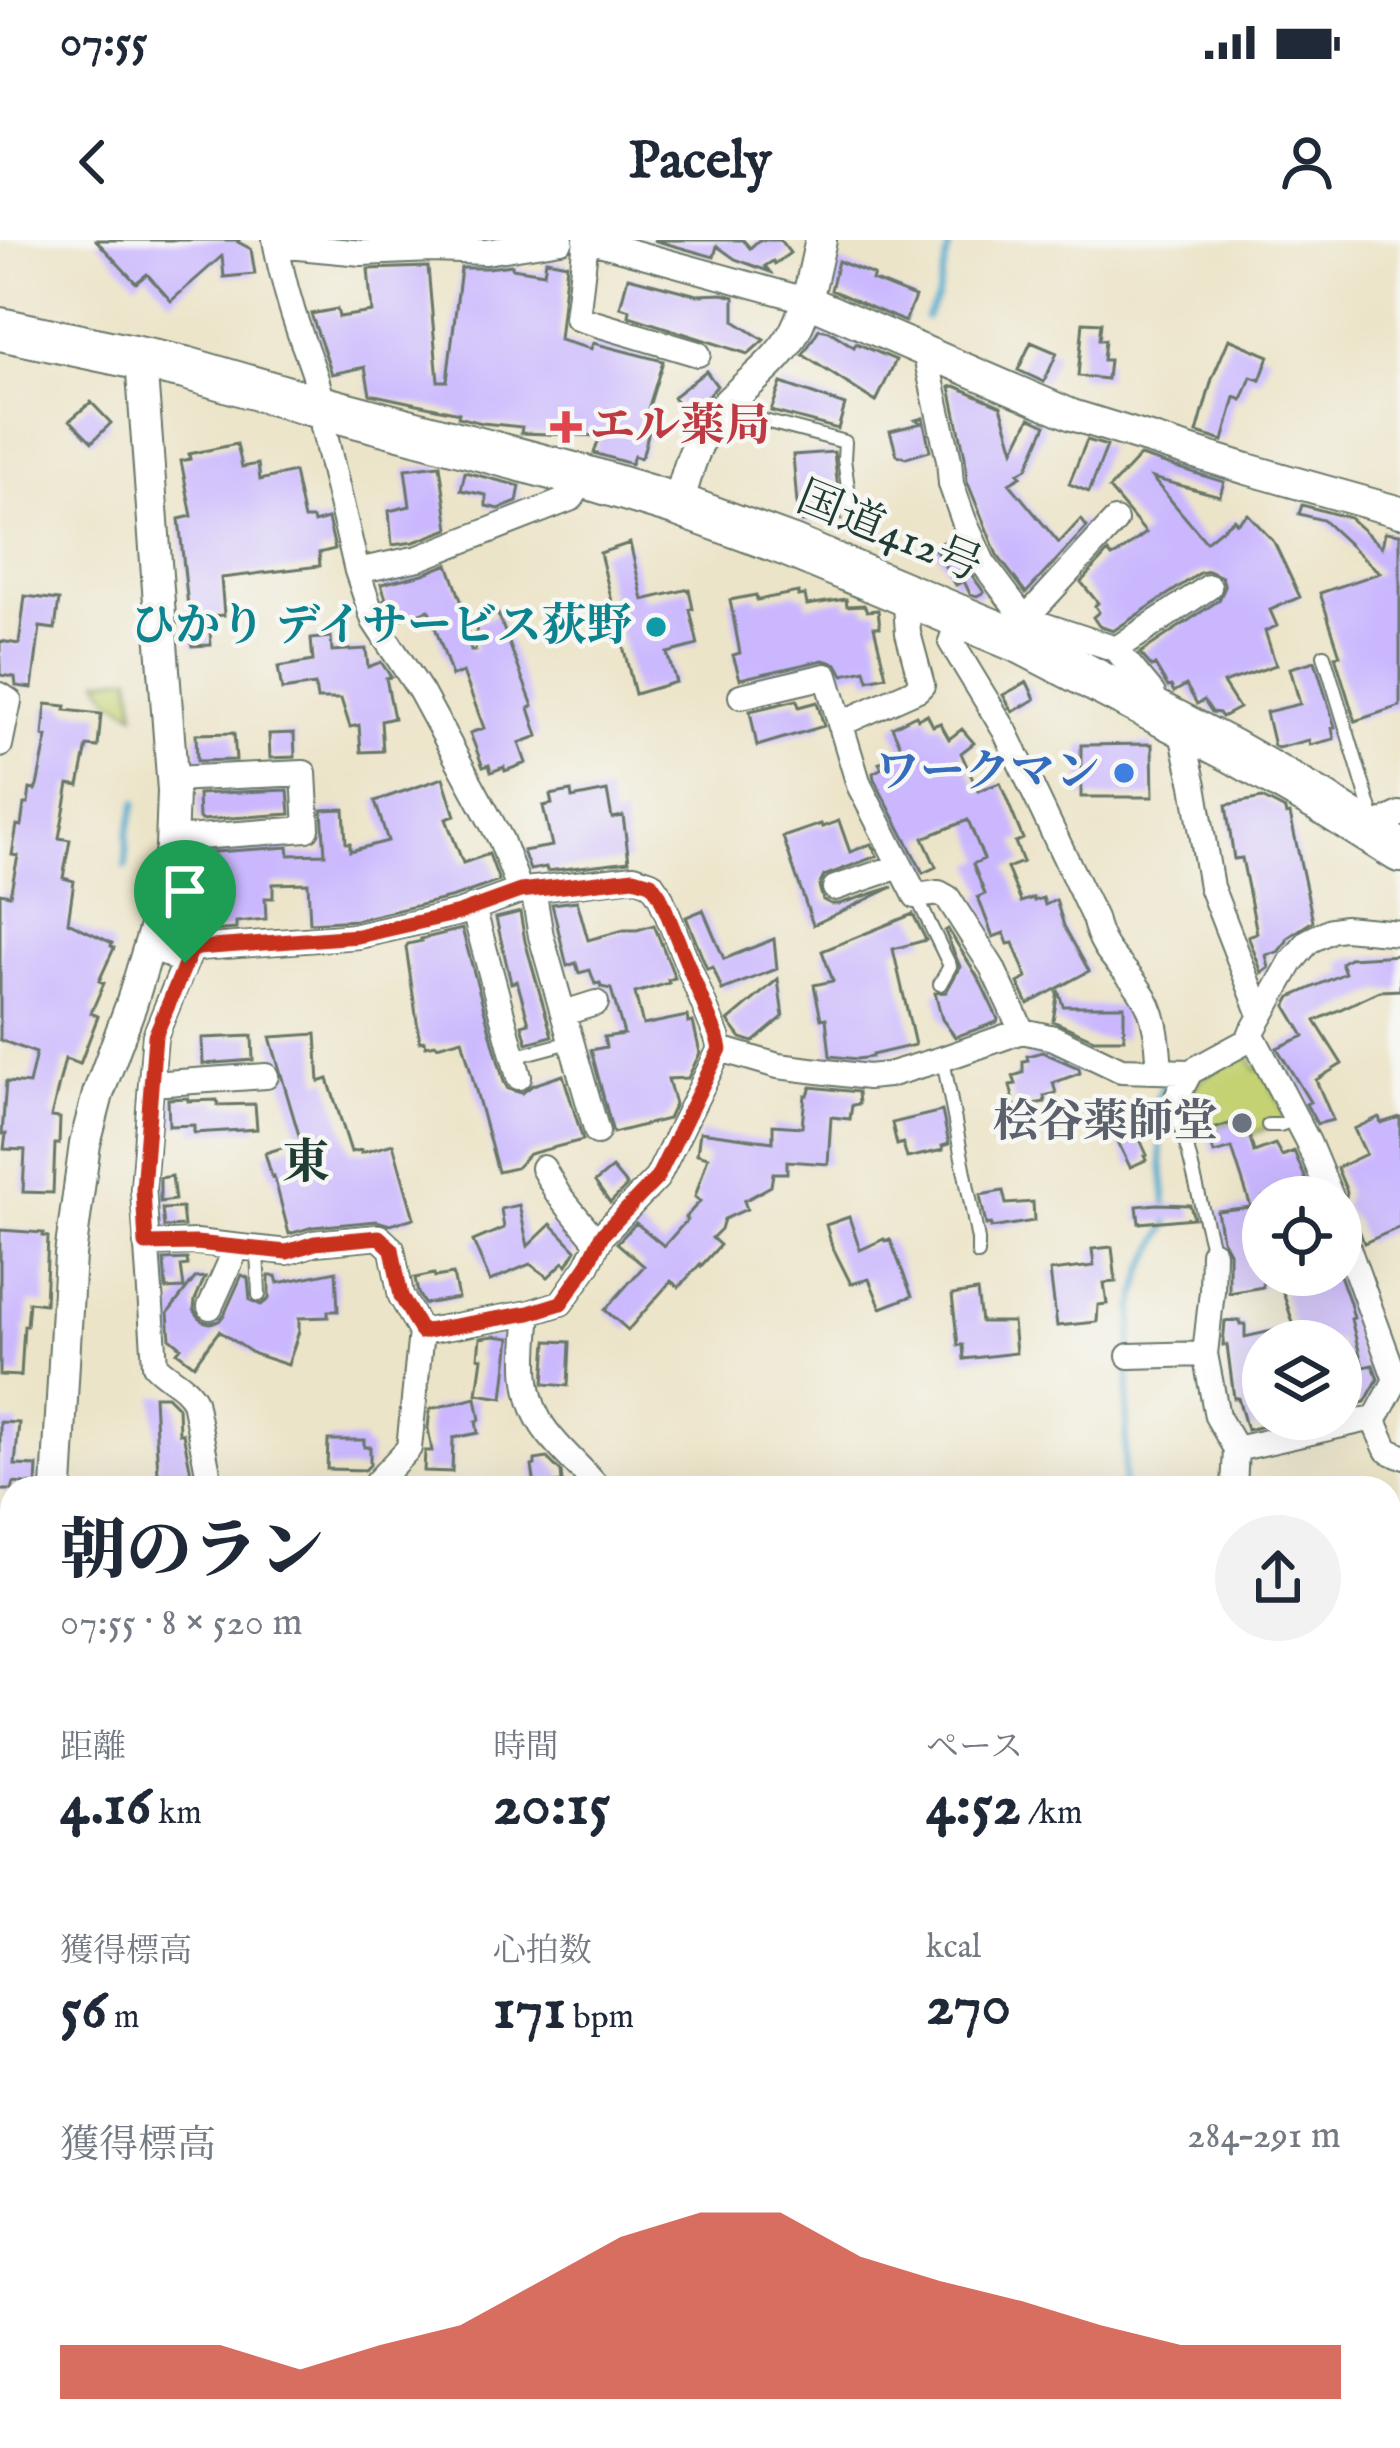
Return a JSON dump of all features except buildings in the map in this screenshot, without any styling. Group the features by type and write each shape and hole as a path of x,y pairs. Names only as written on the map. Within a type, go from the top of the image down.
{"highway":[{"name":"国道412号","path":"0,329 142,374"},
{"name":"国道412号","path":"0,357 142,374 313,405 678,506 959,615 1024,631 1165,717 1385,830"}],"street":[{"path":"561,240 485,252 362,253 271,244 374,621 421,692 527,890 597,1132"},
{"path":"698,354 577,318 587,240 806,300 1072,415 1400,512"},
{"path":"678,506 692,457 729,390 779,354 793,335 820,240"},
{"path":"927,350 951,484 983,563 1024,631 1116,649 1153,694 1165,717 1194,784 1211,886 1256,1024 1321,1176"},
{"path":"58,1476 70,1255 85,1144 151,946 171,839 172,779 142,374"},
{"path":"357,571 419,558 572,498 585,477"},
{"path":"1024,631 1114,521"},
{"path":"1116,649 1209,587"},
{"path":"840,724 922,685 908,633 904,592"},
{"path":"959,615 951,642 1004,731 1094,918 1099,939 1141,990 1158,1036 1160,1071"},
{"path":"740,696 825,669 859,785 916,896 939,893 948,898 992,967 1022,1031"},
{"path":"0,695 9,701 0,745"},
{"path":"171,839 307,829 304,773 172,779"},
{"path":"835,888 900,866"},
{"path":"209,1476 194,1401 187,1388 155,1365 143,1189 155,1036 191,951 358,936 527,890 634,878 651,883 720,1049 657,1178 602,1235 561,1303 421,1332"},
{"path":"473,908 516,1067"},
{"path":"720,1049 778,1066 868,1077 942,1059 1022,1031 1054,1038 1112,1067 1160,1071 1184,1083 1247,1041 1292,961 1309,941 1344,928 1400,933"},
{"path":"151,946 185,963"},
{"path":"564,1012 596,1003"},
{"path":"151,1084 221,1088 266,1076"},
{"path":"543,1168 598,1243"},
{"path":"146,1244 196,1243 287,1252 315,1243 379,1237 392,1249 401,1296 421,1332 409,1448 383,1476"},
{"path":"210,1307 247,1248"},
{"path":"1213,1253 1204,1354 1217,1416 1236,1449 1235,1476"},
{"path":"1362,1284 1398,1379 1374,1420"},
{"path":"529,1313 525,1358 532,1408 546,1432 587,1476"},
{"path":"1129,1356 1204,1354"},
{"path":"1236,1449 1374,1420"},
{"path":"1374,1420 1388,1450 1400,1456"}],"lane":[{"path":"729,390 734,413 845,442 851,508"},
{"path":"1324,655 1385,830"},
{"path":"916,896 950,966 940,984"},
{"path":"516,1067 572,1041"},
{"path":"942,1059 978,1254"},
{"path":"1184,1083 1177,1116 1213,1253"},
{"path":"1268,1125 1296,1119"},
{"path":"247,1248 259,1294"}],"green space":[{"path":"131,676 135,713 111,699 99,680"},
{"path":"1247,1053 1256,1070 1262,1067 1288,1119 1250,1135 1244,1118 1191,1137 1187,1104 1191,1093 1207,1075"}],"waterway":[{"path":"926,318 937,299 951,240"},
{"path":"126,867 127,835 136,802"},
{"path":"1131,1347 1134,1307 1144,1270 1168,1224 1156,1101 1163,1086"},
{"path":"1124,1476 1130,1360"}],"place":[{"name":"エル薬局","path":"566,427"},
{"name":"ひかり デイサービス荻野","path":"656,627"},
{"name":"ワークマン","path":"1124,773"},
{"name":"桧谷薬師堂","path":"1242,1123"}],"district":[{"name":"東","path":"306,1165"}],"route":[{"path":"634,878 651,883 660,896 720,1049 657,1178 602,1235 561,1303 421,1332 401,1296 392,1249 379,1237 315,1243 287,1252 196,1243 146,1244 143,1189 155,1036 185,963 198,948 358,936 459,913 520,891 634,878"}]}
